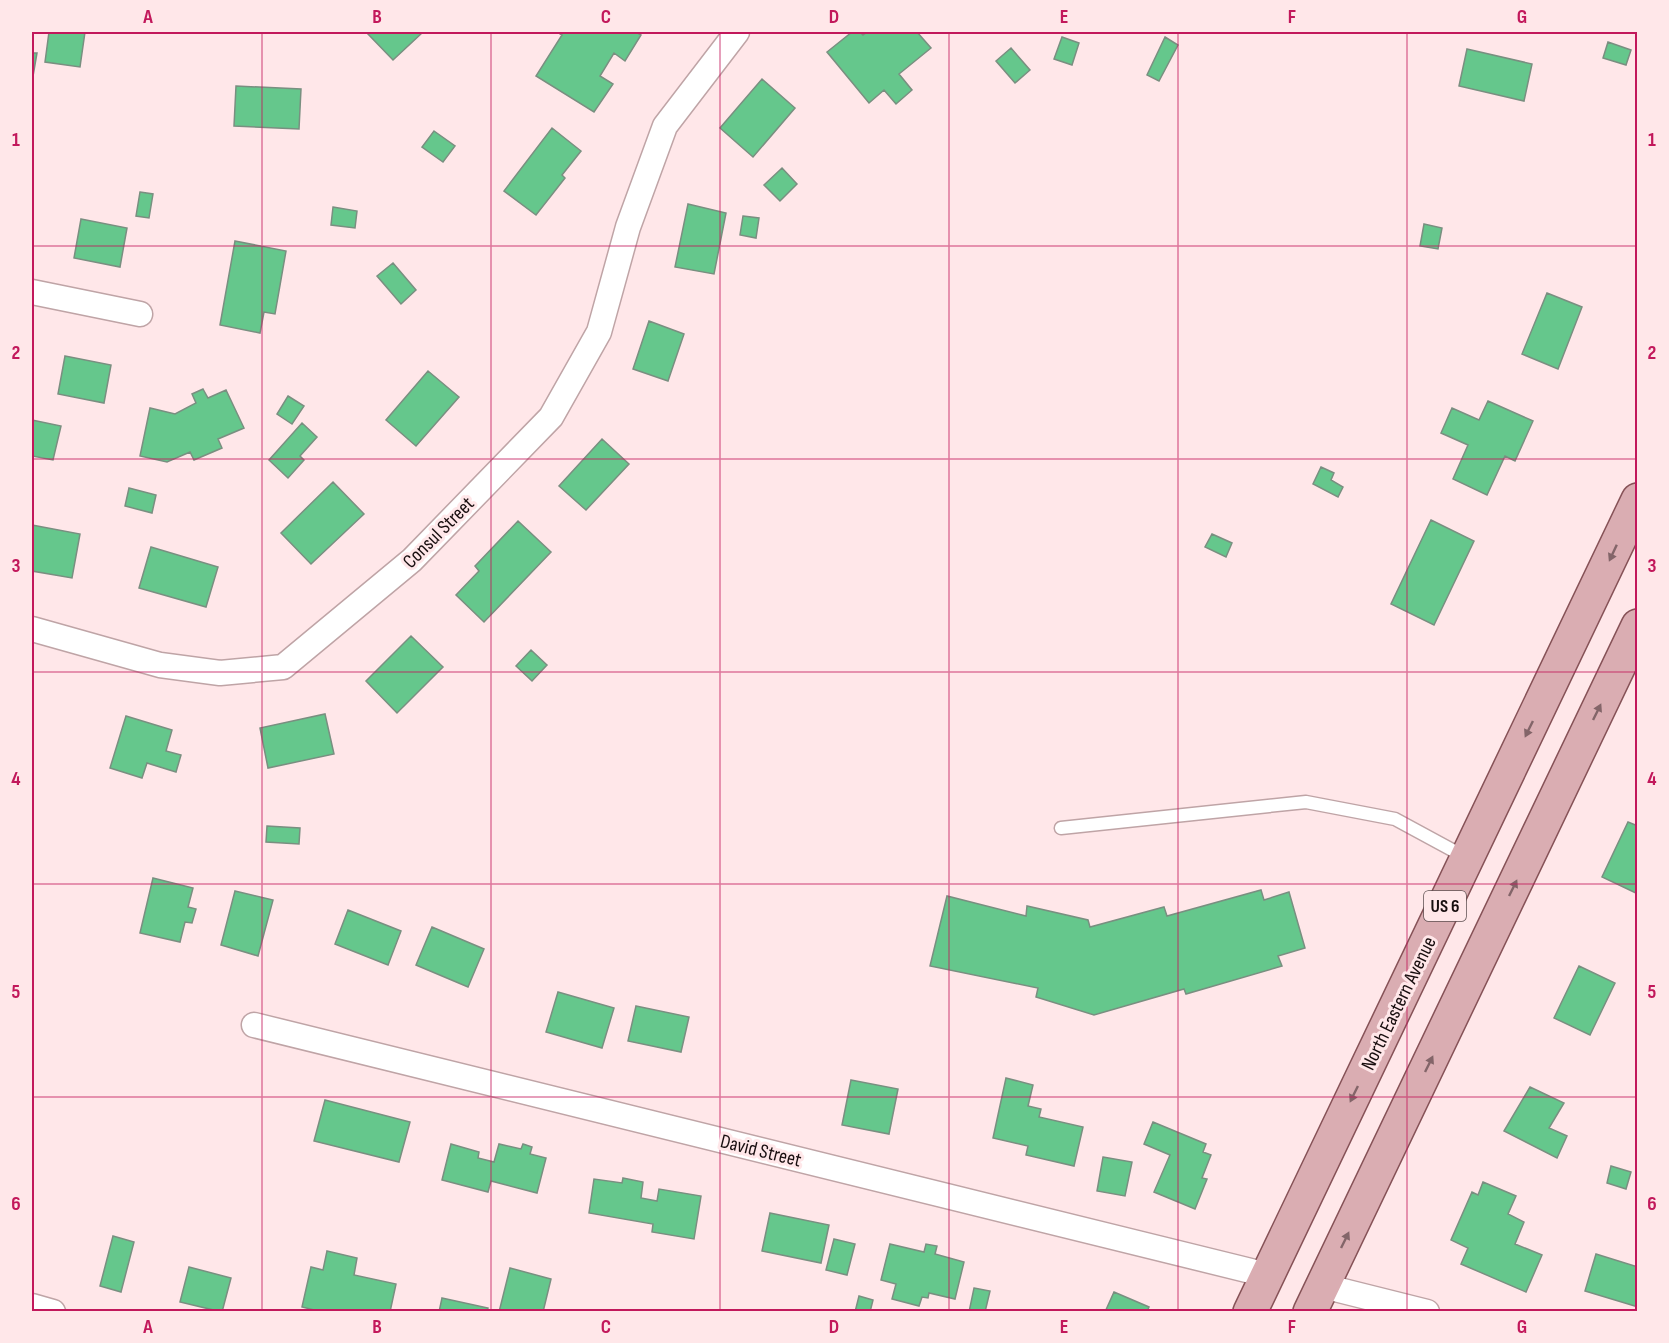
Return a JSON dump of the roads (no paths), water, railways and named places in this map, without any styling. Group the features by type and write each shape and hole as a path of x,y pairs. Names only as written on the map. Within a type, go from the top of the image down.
{"main road":[{"name":"North Eastern Avenue","path":"1250,1311 1638,500"},
{"name":"US 6","path":"1317,1299 1638,626"}],"street":[{"name":"Consul Street","path":"32,628 160,665 220,674 282,667 412,560 551,417 599,332 628,227 665,126 737,32"},
{"path":"32,292 140,314"},
{"name":"David Street","path":"255,1024 1267,1275"},
{"path":"1317,1299 1427,1311"},
{"path":"32,1306 53,1311"}],"lane":[{"path":"1061,828 1306,802 1395,819 1468,858"}]}
